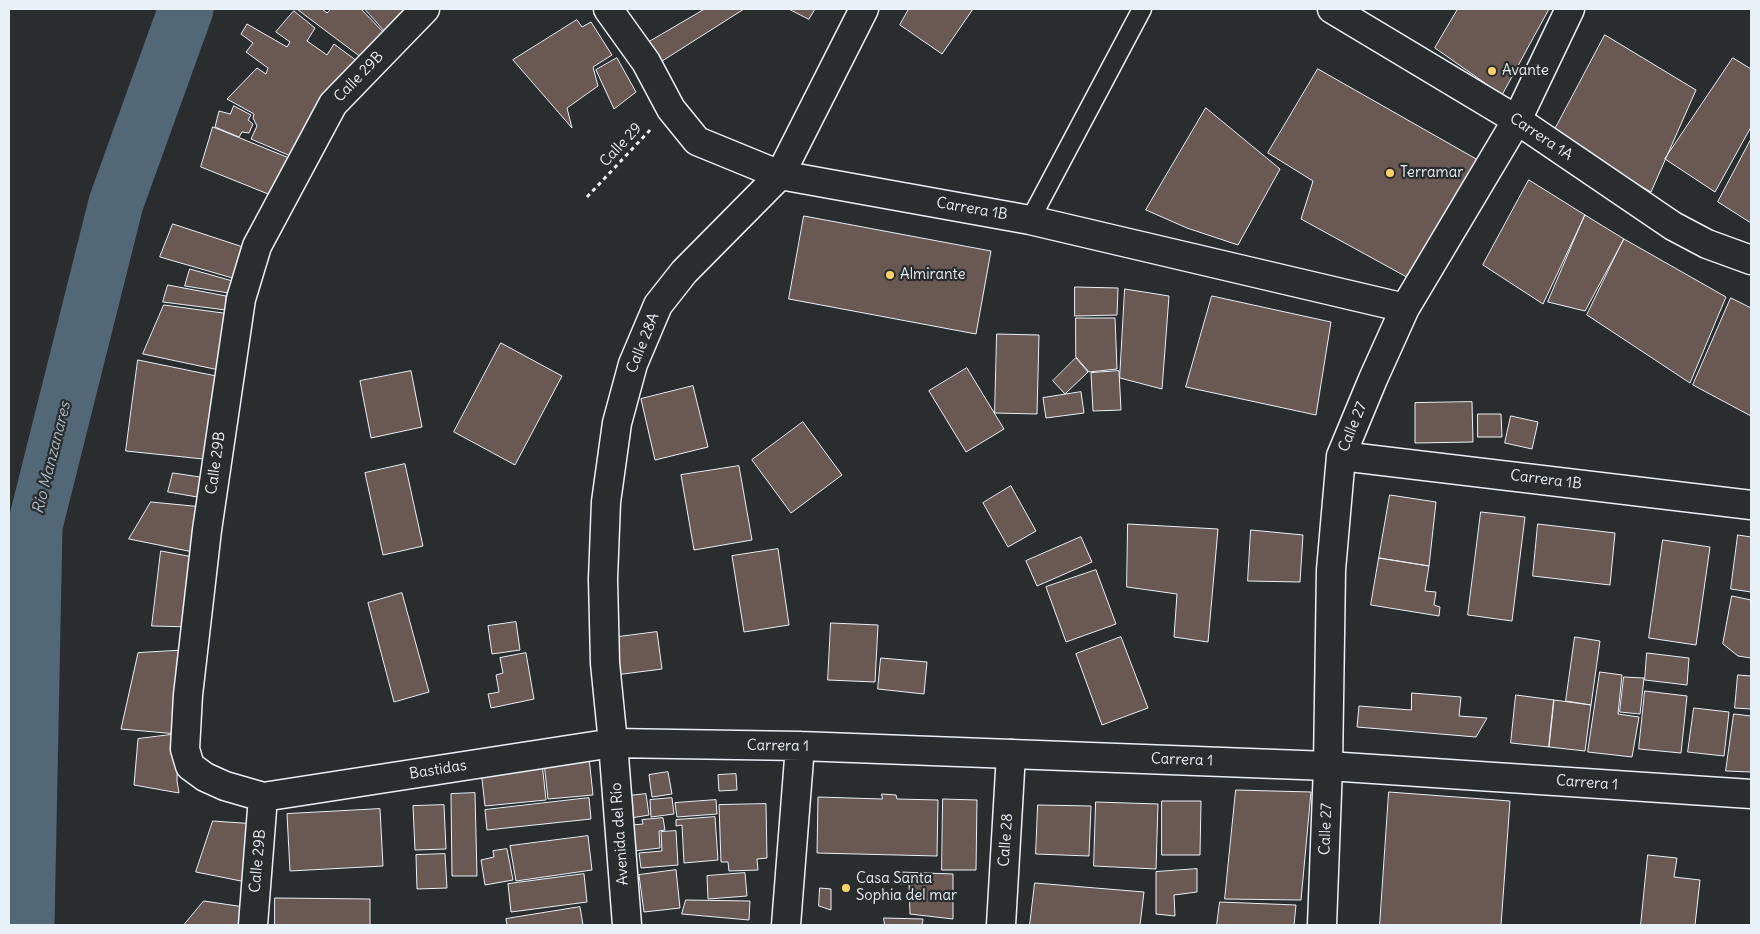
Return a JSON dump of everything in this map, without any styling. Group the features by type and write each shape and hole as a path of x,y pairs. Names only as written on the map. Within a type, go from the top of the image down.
{"street":[{"name":"Calle 29B","path":"253,925 263,798 225,786 204,776 190,766 185,749 188,695 207,530 242,299 256,246 333,104 425,9"},
{"name":"Carrera 1B","path":"608,9 646,62 670,109 698,141 780,175 1030,220 1405,308"},
{"name":"Calle 28A","path":"613,742 605,663 603,579 606,502 617,423 633,364 658,305 684,272 780,175 864,9"},
{"name":"Carrera 1A","path":"1332,9 1517,120 1673,226 1707,244 1751,260"},
{"name":"Calle 27","path":"1322,925 1328,766 1331,570 1341,456 1372,379 1405,308 1517,120 1570,9"},
{"name":"Carrera 1B","path":"1341,456 1751,505"},
{"name":"Bastidas","path":"263,798 613,742"},
{"name":"Carrera 1","path":"613,742 800,746 1328,766 1751,794"},
{"name":"Avenida del Río","path":"613,742 627,925"},
{"path":"786,925 800,746"},
{"name":"Calle 28","path":"1001,925 1011,754"}],"lane":[{"path":"1030,220 1142,9"}],"path":[{"name":"Calle 29","path":"587,197 670,109"}],"building":[{"path":"299,9 322,9 327,13 331,9 361,9 388,37 366,61"},
{"path":"365,9 417,9 391,38"},
{"path":"705,9 744,9 659,63 649,42"},
{"path":"789,9 815,9 809,19"},
{"path":"909,9 973,9 942,54 900,25"},
{"name":"Avante","path":"1458,9 1549,9 1502,95 1435,48"},
{"path":"294,11 315,28 307,41 327,55 334,44 365,67 300,160 251,139 257,126 253,118 254,114 227,99 257,68 266,74 268,68 246,52 253,43 241,34 247,24 287,47 290,42 276,32"},
{"path":"577,20 582,27 591,22 612,55 593,67 598,86 567,108 572,128 513,60"},
{"path":"1605,35 1696,90 1651,192 1552,135"},
{"path":"617,58 636,92 614,109 596,70"},
{"path":"1733,58 1751,69 1751,127 1715,192 1665,159"},
{"name":"Terramar","path":"1318,69 1485,164 1414,281 1301,219 1313,181 1268,153"},
{"path":"234,106 251,115 248,120 253,124 249,133 242,132 239,137 215,127 219,111 230,114"},
{"path":"1206,108 1280,169 1238,245 1187,228 1146,210"},
{"path":"213,127 294,160 278,198 201,167"},
{"path":"1751,139 1751,223 1718,202"},
{"path":"1529,180 1585,215 1543,304 1483,265"},
{"path":"1585,215 1624,239 1585,311 1548,302"},
{"name":"Almirante","path":"804,216 991,251 976,334 789,299"},
{"path":"173,224 246,248 236,279 160,257"},
{"path":"1624,239 1726,297 1690,383 1587,315"},
{"path":"190,269 236,282 229,293 185,286"},
{"path":"168,285 226,296 226,310 163,302"},
{"path":"1075,287 1118,288 1117,315 1075,316"},
{"path":"1125,289 1169,296 1162,389 1120,378"},
{"path":"1212,296 1331,322 1316,415 1186,387"},
{"path":"1731,298 1751,308 1751,416 1693,385"},
{"path":"164,305 230,314 224,371 143,354"},
{"path":"1076,318 1115,318 1117,369 1089,372 1076,357"},
{"path":"997,334 1039,335 1037,414 995,413"},
{"path":"501,343 562,376 515,465 454,432"},
{"path":"1076,358 1088,372 1065,394 1053,381"},
{"path":"138,360 221,377 213,460 126,451"},
{"path":"967,368 1004,429 966,452 929,391"},
{"path":"411,371 422,427 371,438 360,381"},
{"path":"1119,371 1121,410 1093,411 1091,373"},
{"path":"693,386 708,447 655,460 641,399"},
{"path":"1081,392 1084,413 1046,418 1043,398"},
{"path":"1472,402 1473,442 1415,443 1415,403"},
{"path":"1478,414 1501,414 1502,437 1478,437"},
{"path":"1511,416 1538,422 1532,449 1505,443"},
{"path":"803,422 842,475 791,513 752,460"},
{"path":"405,464 423,546 383,555 365,473"},
{"path":"739,466 752,540 694,550 681,475"},
{"path":"173,473 207,478 203,498 168,492"},
{"path":"1011,486 1036,531 1008,547 983,503"},
{"path":"1390,495 1436,502 1429,566 1379,558"},
{"path":"151,502 203,507 193,552 129,539"},
{"path":"1481,512 1525,517 1512,621 1468,615"},
{"path":"1128,524 1218,529 1208,642 1174,637 1177,594 1127,587"},
{"path":"1538,524 1615,533 1610,585 1533,576"},
{"path":"1251,530 1303,535 1300,582 1248,581"},
{"path":"1738,535 1751,537 1751,592 1731,589"},
{"path":"1081,537 1092,562 1037,586 1026,561"},
{"path":"1663,540 1710,547 1696,645 1649,638"},
{"path":"778,549 789,625 744,632 732,556"},
{"path":"161,551 193,557 194,627 152,626"},
{"path":"1379,558 1429,566 1425,591 1436,592 1434,605 1440,607 1439,616 1371,605"},
{"path":"1096,570 1116,624 1066,642 1046,587"},
{"path":"402,593 429,692 394,702 368,603"},
{"path":"1732,596 1751,600 1751,658 1738,656 1723,644"},
{"path":"516,622 520,650 492,654 488,626"},
{"path":"831,623 878,625 875,682 828,680"},
{"path":"657,632 662,669 615,675 610,638"},
{"path":"1121,637 1148,708 1102,725 1076,654"},
{"path":"1575,637 1600,641 1591,705 1566,701"},
{"path":"189,650 178,734 121,729 138,653"},
{"path":"526,653 534,699 491,708 488,694 499,692 496,675 503,673 500,658"},
{"path":"1647,653 1689,658 1687,685 1645,680"},
{"path":"881,658 927,662 924,694 878,689"},
{"path":"1600,672 1622,675 1618,714 1639,717 1632,757 1588,752"},
{"path":"1738,675 1751,676 1751,709 1735,708"},
{"path":"1624,677 1644,678 1640,714 1620,712"},
{"path":"1645,691 1687,696 1681,753 1639,749"},
{"path":"1412,693 1461,697 1459,716 1487,718 1476,737 1357,727 1359,706 1411,710"},
{"path":"1516,695 1554,700 1549,747 1511,743"},
{"path":"1554,700 1591,705 1585,751 1549,747"},
{"path":"1694,708 1729,712 1724,756 1688,752"},
{"path":"1734,714 1751,716 1751,772 1726,771"},
{"path":"178,734 177,781 179,793 134,785 138,739"},
{"path":"589,758 593,795 548,799 544,762"},
{"path":"542,763 546,800 485,806 481,770"},
{"path":"668,772 672,794 652,797 649,775"},
{"path":"736,774 737,790 719,791 718,775"},
{"path":"1236,790 1311,792 1301,900 1225,899"},
{"path":"1389,792 1510,801 1501,925 1380,925"},
{"path":"475,793 477,876 452,876 451,794"},
{"path":"646,794 649,815 631,818 628,796"},
{"path":"882,794 896,795 897,799 938,800 937,856 817,853 818,797 882,799"},
{"path":"589,798 591,819 487,830 485,810"},
{"path":"672,798 674,814 651,817 650,800"},
{"path":"943,799 977,800 976,870 942,870"},
{"path":"716,800 717,814 677,817 675,803"},
{"path":"1162,801 1201,801 1200,855 1162,855"},
{"path":"1096,802 1158,804 1156,869 1094,866"},
{"path":"766,804 767,858 757,859 758,870 729,871 728,862 721,862 719,805"},
{"path":"444,805 446,849 415,850 413,806"},
{"path":"1038,805 1091,806 1089,856 1036,854"},
{"path":"380,809 383,866 290,871 287,814"},
{"path":"715,817 718,860 684,863 682,825 676,826 676,820"},
{"path":"663,818 665,830 659,831 660,848 634,851 632,825 643,824 642,820"},
{"path":"213,821 256,824 246,882 196,872"},
{"path":"676,831 678,865 641,868 639,853 662,851 661,832"},
{"path":"588,836 592,870 516,881 510,846"},
{"path":"507,849 513,880 485,885 481,860 494,857 493,851"},
{"path":"445,854 447,888 417,889 416,855"},
{"path":"1648,855 1677,858 1674,877 1700,880 1695,925 1641,925"},
{"path":"1197,869 1197,892 1174,895 1175,916 1156,914 1156,872"},
{"path":"676,870 680,908 644,912 639,875"},
{"path":"900,872 953,874 953,919 910,914 909,883 899,884"},
{"path":"745,873 747,896 708,899 707,876"},
{"path":"584,874 587,902 511,912 508,884"},
{"path":"1035,883 1144,892 1140,925 1030,925"},
{"path":"820,888 831,889 831,910 819,906"},
{"path":"275,898 370,899 370,925 275,925"},
{"path":"686,900 750,901 749,920 682,914"},
{"path":"204,901 244,907 239,925 184,925"},
{"path":"1220,902 1296,905 1294,925 1217,925"},
{"path":"580,907 583,925 507,925 506,919"},
{"path":"884,918 923,919 922,925 885,925"}],"waterway":[{"name":"Río Manzanares","path":"27,925 35,526 116,203 186,9"}],"place":[{"name":"Avante","path":"1492,71"},
{"name":"Terramar","path":"1390,173"},
{"name":"Almirante","path":"890,275"},
{"name":"Casa Santa Sophia del mar","path":"846,888"}]}
